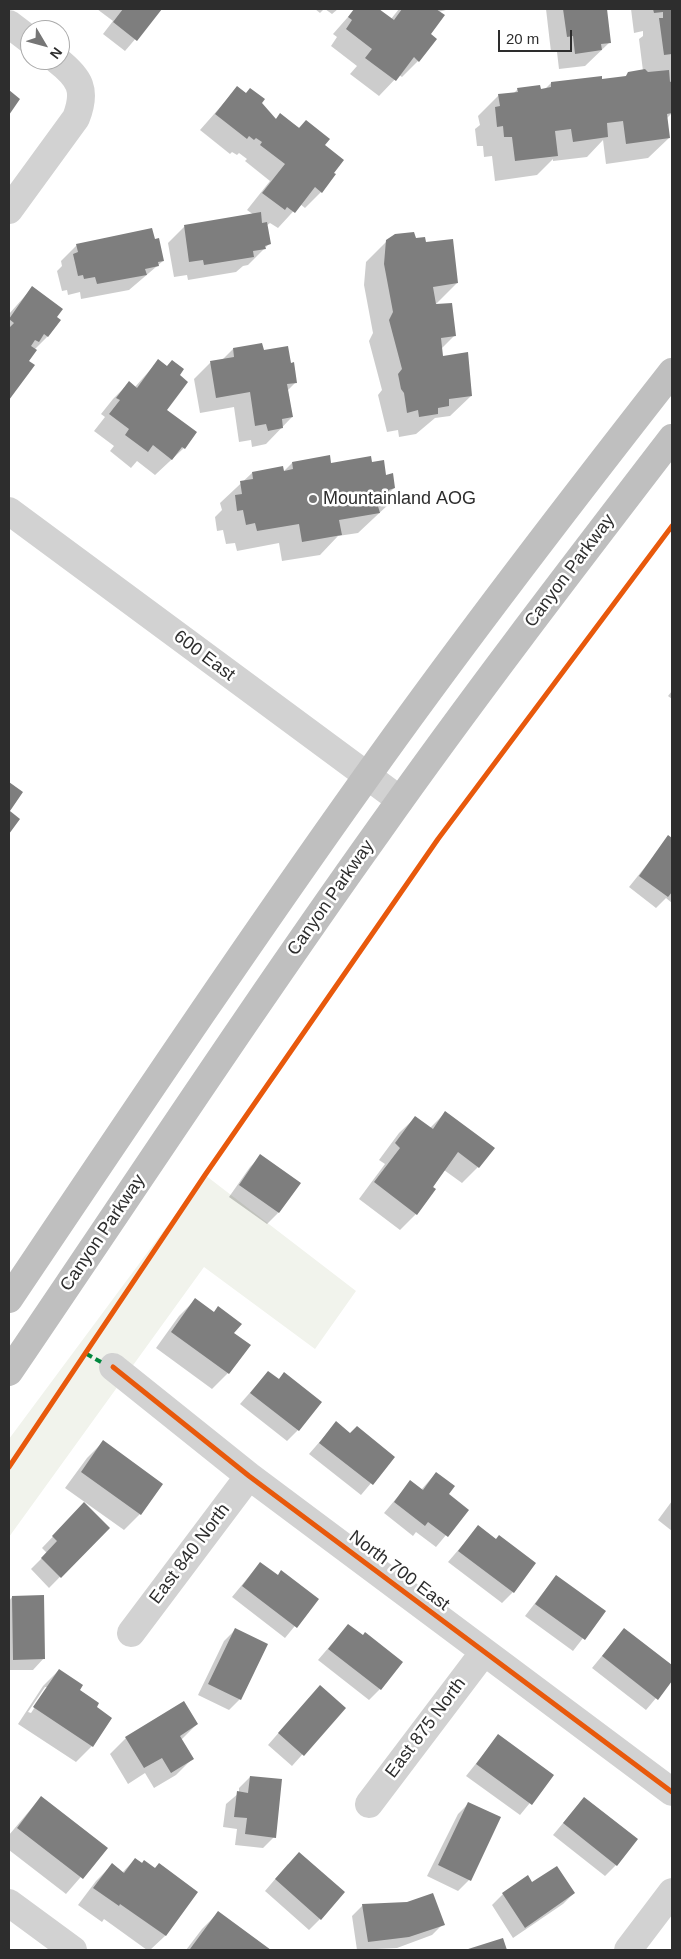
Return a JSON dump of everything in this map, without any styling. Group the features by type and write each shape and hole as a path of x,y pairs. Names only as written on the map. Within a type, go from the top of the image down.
{"highway":[{"path":"9,1299 281,897 366,776 603,460 672,372"},
{"name":"Canyon Parkway","path":"9,1372 291,955 400,800 672,438"}],"street":[{"path":"9,24 20,32"},
{"path":"9,210 76,118 82,103 82,92 70,70"},
{"name":"600 East","path":"9,511 400,800"},
{"name":"North 700 East","path":"113,1367 249,1476 672,1792"},
{"name":"East 840 North","path":"131,1633 249,1476"},
{"name":"East 875 North","path":"369,1804 484,1652"},
{"path":"628,1950 672,1892"},
{"path":"9,1903 73,1950"}],"shaded area":[{"path":"205,1175 356,1291 315,1349 204,1267 9,1537 9,1439"}],"building":[{"path":"123,9 162,9 137,41 113,22"},
{"path":"354,9 379,9 394,20 402,9 436,9 445,15 431,34 437,39 419,62 414,57 396,81 365,58 372,49 346,29 352,20 348,17"},
{"path":"563,9 607,9 611,43 601,44 602,50 575,54 573,36 567,37"},
{"path":"653,9 672,9 672,54 664,55 659,18 663,18 663,12 654,13"},
{"path":"645,69 648,72 669,70 670,82 672,81 672,113 667,114 670,138 626,144 623,121 607,123 608,137 573,142 571,129 555,131 558,156 515,161 512,137 504,137 503,126 497,127 495,107 500,106 498,94 518,92 517,88 540,85 541,89 551,87 551,82 602,76 602,79 626,76 628,72"},
{"path":"237,86 246,93 250,88 265,99 262,103 276,119 280,113 299,128 306,120 330,139 325,145 344,160 322,193 315,187 295,213 287,207 285,210 262,193 285,164 260,145 262,142 256,138 254,140 249,136 247,139 215,114"},
{"path":"9,90 20,99 9,115"},
{"path":"261,212 262,223 267,222 271,244 265,246 266,249 253,251 254,257 204,265 203,260 189,262 184,225"},
{"path":"152,228 155,239 159,238 164,261 158,262 159,266 145,269 147,275 97,284 95,277 84,279 83,275 78,276 73,254 78,252 76,244"},
{"path":"414,232 416,238 425,237 426,242 453,239 458,283 433,287 436,304 452,303 456,336 441,338 443,356 468,352 472,396 449,399 449,406 438,408 438,414 419,417 418,410 407,413 404,393 401,389 398,374 402,369 389,320 393,312 384,264 386,240 395,234"},
{"path":"32,286 63,309 57,317 61,320 48,337 44,334 39,342 35,340 31,346 37,350 29,361 35,365 9,400 9,328 14,323 9,319"},
{"path":"262,343 264,350 288,346 291,363 294,362 297,383 287,384 293,417 282,419 283,428 268,431 266,424 255,426 250,392 216,398 210,361 234,357 233,348"},
{"path":"158,359 167,366 172,360 184,369 180,375 188,382 167,410 197,432 185,449 182,447 172,460 153,445 148,452 125,435 129,429 109,414 120,400 116,398 129,381 137,388"},
{"name":"Mountainland AOG","path":"330,455 331,463 371,456 372,462 384,460 386,475 393,473 395,488 389,490 391,504 378,506 380,513 339,520 342,535 302,542 299,524 257,531 255,523 246,525 243,510 237,511 235,495 242,494 240,481 253,479 252,472 283,466 284,471 293,469 292,462"},
{"path":"9,782 23,792 10,811 20,819 9,834"},
{"path":"668,835 672,838 672,892 668,897 639,876"},
{"path":"445,1111 495,1148 479,1168 458,1152 433,1187 436,1189 417,1215 374,1182 400,1148 395,1143 415,1116 433,1129"},
{"path":"260,1154 301,1183 279,1213 239,1185"},
{"path":"195,1298 214,1312 218,1306 242,1324 234,1333 251,1345 229,1374 171,1332"},
{"path":"268,1371 279,1379 284,1372 322,1402 299,1431 250,1393"},
{"path":"336,1421 350,1433 357,1426 395,1457 373,1485 319,1443"},
{"path":"103,1440 163,1484 141,1515 81,1472"},
{"path":"436,1472 455,1486 449,1494 469,1510 448,1537 428,1522 425,1526 394,1502 410,1480 423,1490"},
{"path":"84,1502 110,1528 61,1578 41,1558 57,1541 52,1536"},
{"path":"478,1525 496,1539 499,1535 536,1563 514,1593 458,1551"},
{"path":"260,1562 278,1575 281,1570 319,1599 297,1628 242,1586"},
{"path":"556,1575 606,1611 585,1640 535,1604"},
{"path":"44,1595 45,1659 13,1660 12,1596"},
{"path":"348,1624 363,1635 365,1632 403,1662 381,1690 328,1649"},
{"path":"235,1628 268,1644 241,1700 208,1684"},
{"path":"624,1628 672,1665 672,1681 658,1700 602,1656"},
{"path":"59,1669 83,1685 80,1690 99,1703 97,1707 112,1718 93,1747 33,1707"},
{"path":"320,1685 346,1708 304,1756 278,1733"},
{"path":"184,1701 198,1724 180,1736 194,1759 171,1773 162,1758 144,1768 125,1737"},
{"path":"498,1734 554,1775 532,1805 476,1764"},
{"path":"250,1776 282,1779 276,1838 245,1834 247,1818 234,1817 237,1791 248,1793"},
{"path":"41,1796 108,1848 83,1879 17,1828"},
{"path":"584,1797 638,1839 617,1866 563,1823"},
{"path":"468,1802 501,1817 471,1881 438,1865"},
{"path":"299,1852 345,1892 321,1920 275,1879"},
{"path":"135,1858 142,1863 144,1860 155,1868 159,1863 198,1892 166,1936 93,1888 112,1863 124,1873"},
{"path":"557,1866 575,1893 525,1928 502,1893 528,1875 532,1882"},
{"path":"433,1893 445,1925 409,1937 368,1942 362,1904 407,1902"},
{"path":"218,1911 271,1950 190,1949"},
{"path":"503,1938 507,1950 465,1950"}],"marked path":[{"path":"85,1353 101,1362"}],"cycle path":[{"path":"9,1467 205,1175 438,839 672,526"},
{"path":"113,1367 249,1476 672,1792"}],"place":[{"name":"Mountainland AOG","path":"313,499"}]}
